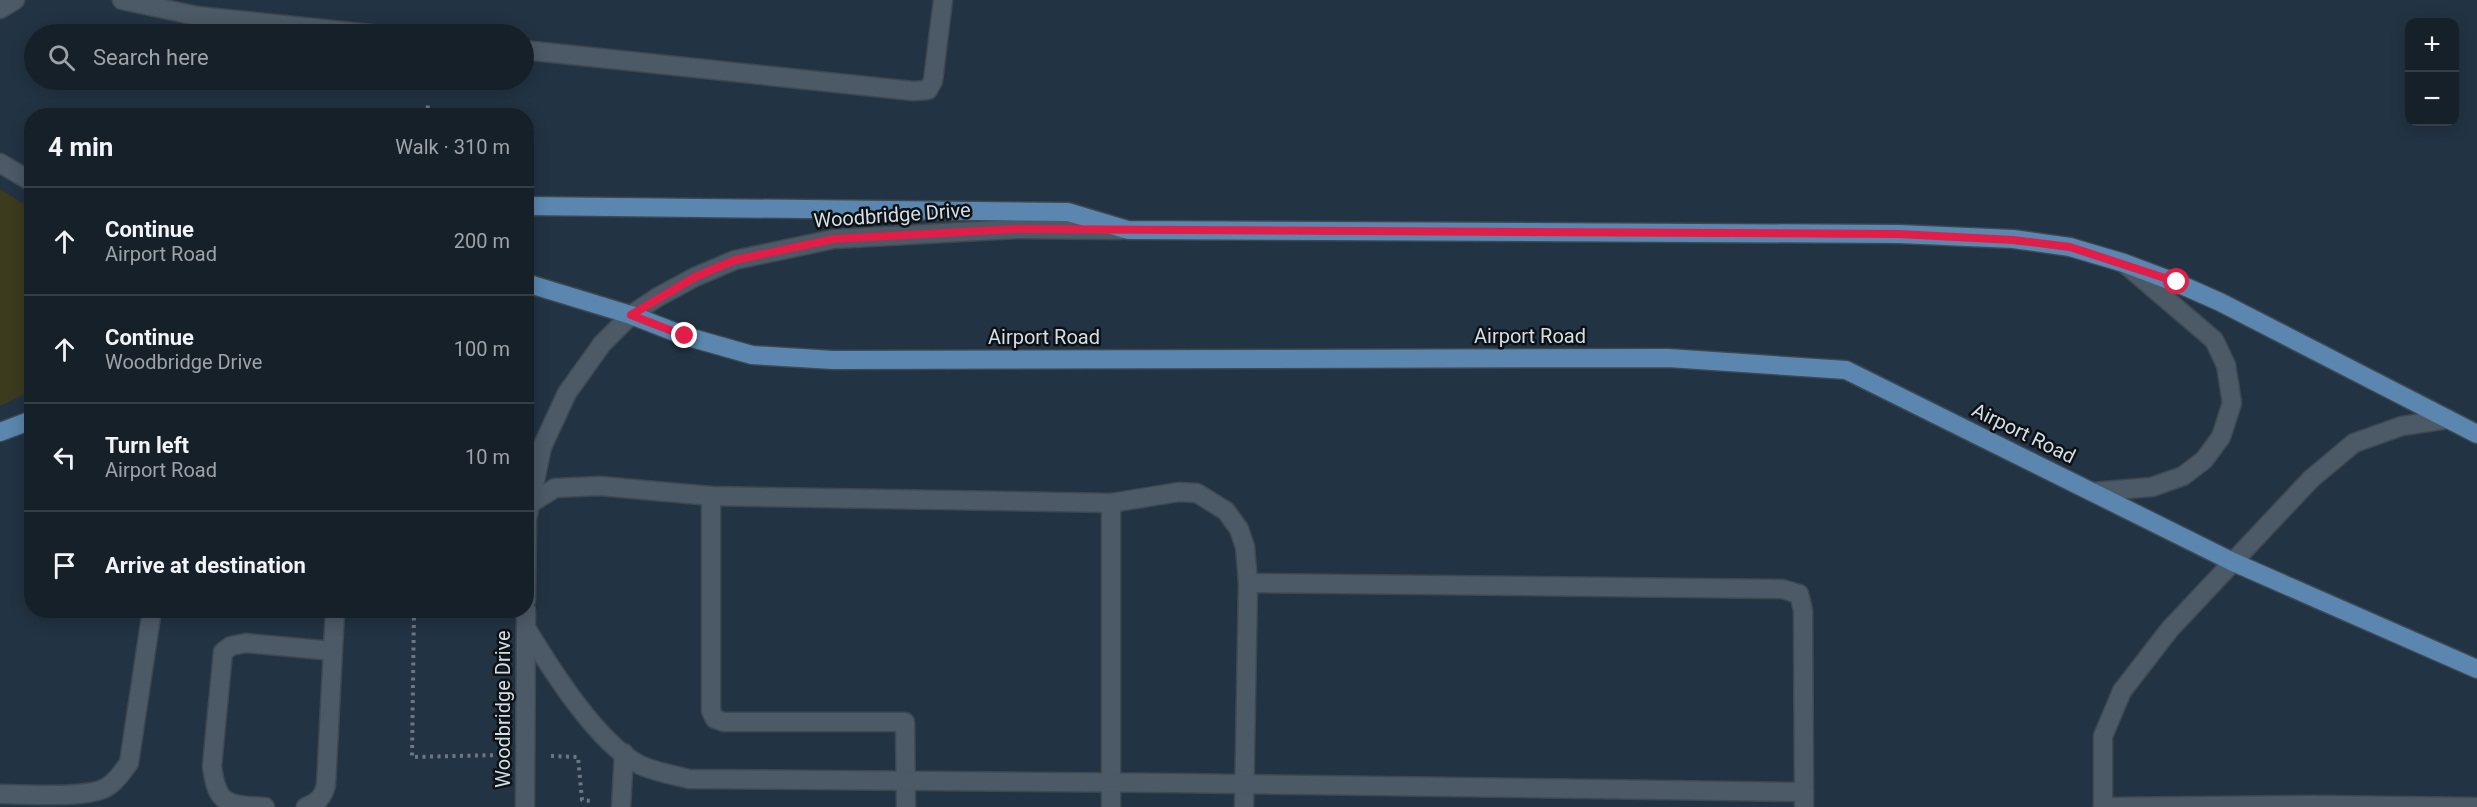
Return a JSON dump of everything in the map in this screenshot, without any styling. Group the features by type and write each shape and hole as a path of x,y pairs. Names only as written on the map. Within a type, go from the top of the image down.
{"main road":[{"path":"534,206 1068,212 1128,230 1899,234 2013,240 2070,247 2177,282 2477,434"},
{"name":"Airport Road","path":"534,285 631,315 685,336 752,354 833,360 1668,358 1846,370 2232,562 2477,669"},
{"path":"0,432 24,423"}],"lane":[{"path":"0,9 15,0"},
{"path":"122,0 198,8 304,24"},
{"path":"534,51 913,91 928,90 933,81 943,0"},
{"path":"0,163 24,177"},
{"name":"Woodbridge Drive","path":"534,488 542,447 567,393 602,344 631,315 695,277 735,260 834,239 1016,229 1128,230"},
{"path":"2092,492 2152,487 2183,477 2204,460 2221,437 2232,404 2226,365 2214,340 2124,263"},
{"path":"2448,418 2402,426 2354,443 2311,479 2170,629 2122,691 2103,736 2103,807 2361,805 2475,807"},
{"path":"534,501 555,488 600,486 711,496 1111,503 1179,492 1197,493 1226,511 1239,529 1245,547 1248,583 1244,807"},
{"path":"711,496 711,711 715,719 724,722 905,722 906,807"},
{"path":"1111,503 1111,807"},
{"path":"526,619 553,672 602,736 640,765 689,779 1244,784 1804,799 1803,610 1799,594 1782,588 1248,583"},
{"path":"0,794 91,793 106,788 119,777 129,763 151,618"},
{"path":"306,807 323,796 326,785 335,618"},
{"name":"Woodbridge Drive","path":"525,807 526,619"},
{"path":"265,807 226,802 214,784 212,766 224,652 231,646 246,643 333,651"},
{"path":"621,804 624,753"}],"path":[{"path":"428,104 428,108"},
{"path":"414,618 412,757 526,755 579,758 582,800 621,804"}],"shaded area":[{"path":"0,0 2477,0 2477,807 0,807"},
{"path":"0,189 24,204 24,394 0,406"}],"route":[{"path":"685,336 631,315 695,277 735,260 781,249 834,239 1016,229 1899,234 2013,240 2070,247 2177,282"}]}
